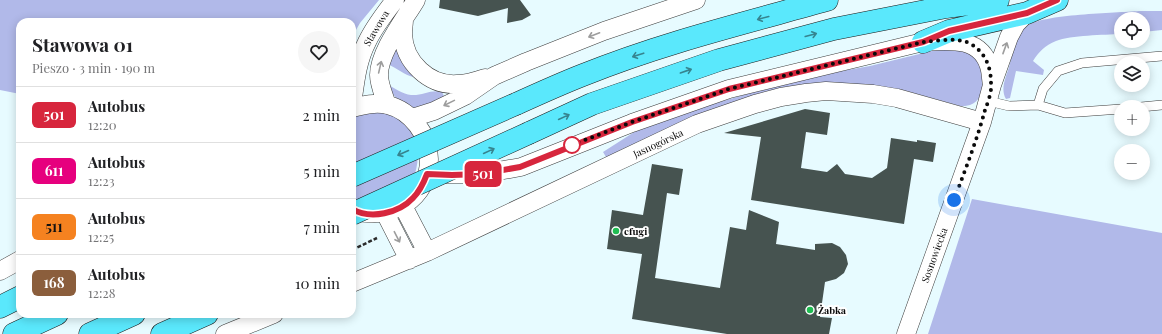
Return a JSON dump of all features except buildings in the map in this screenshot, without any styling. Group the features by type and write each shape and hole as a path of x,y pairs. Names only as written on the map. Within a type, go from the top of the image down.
{"main road":[{"path":"356,174 583,75 635,56 702,35 828,0"},
{"path":"356,211 592,104 719,60 834,29 946,7 998,0"},
{"path":"923,42 949,31 1027,13 1057,0"},
{"path":"0,307 16,300"},
{"path":"14,334 48,318"},
{"path":"90,334 125,318"},
{"path":"162,334 198,318"}],"street":[{"name":"Stawowa","path":"356,79 361,56 367,41 395,0"},
{"name":"Stawowa","path":"387,105 380,87 379,74 384,52 416,0"},
{"path":"412,118 465,96 494,76 604,31 696,0"},
{"name":"Sosnowiecka","path":"906,334 982,122 1009,37 1016,24 1027,13"},
{"name":"Stawowa","path":"404,19 403,35 405,45 412,61 424,74 441,82 457,84 494,76"},
{"name":"Sosnowiecka","path":"923,42 952,40 968,43 978,50 985,57 990,69 990,93"},
{"path":"427,174 481,174 520,167 632,122 729,89 923,42"},
{"name":"Jasnogórska","path":"356,281 427,252 697,124 781,97 826,91 873,94 897,98 982,122"},
{"path":"356,106 368,104 387,105 405,112 412,118 421,130 427,144 429,159 427,174 422,187 413,198 403,206 385,213 365,214 356,212"},
{"path":"403,206 427,252"},
{"path":"385,213 409,260"},
{"path":"0,271 16,262"},
{"path":"234,332 265,318"}],"lane":[{"path":"1038,105 1043,89 1058,71 1082,63 1162,56"},
{"path":"990,93 1009,106 1038,105 1065,114 1114,110"},
{"path":"1150,106 1162,105"}],"path":[{"path":"356,248 383,236"}],"shaded area":[{"path":"0,0 379,0 356,30 356,18 16,18 16,93 0,90"},
{"path":"1162,11 1162,30 1150,31 1150,12 1118,12"},
{"path":"1114,12 1114,34 1079,36 1062,39 1048,45 1033,61 1044,70 1043,75 1016,71 1010,98 1006,99 1004,95 1004,83 1013,50 1017,39 1027,26 1035,22 1048,19"},
{"path":"944,48 965,49 973,54 978,61 983,78 983,86 977,101 970,105 960,106 902,90 871,85 839,83 595,163 606,157 603,152 639,129 696,109 802,78 870,66"},
{"path":"394,49 397,51 407,70 414,77 407,75 387,64"},
{"path":"387,84 399,91 411,95 438,91 442,92 444,96 422,107 411,107 405,105 396,98"},
{"path":"364,112 383,112 394,116 403,122 410,130 415,139 418,160 412,181 360,201 356,199 356,115"},
{"path":"972,199 1162,233 1162,334 928,334"}],"bus line":[{"name":"501","path":"356,211 365,214 385,213 403,206 413,198 422,187 427,174 481,174 520,167 632,122 729,89 923,42 949,31 1027,13 1057,0"}],"place":[{"name":"efugi","path":"616,231"},
{"name":"Żabka","path":"810,310"}],"route":[{"path":"572,145 632,122 729,89 923,42 952,40 960,41 968,43 985,57 990,69 992,85 982,122 954,200"}]}
